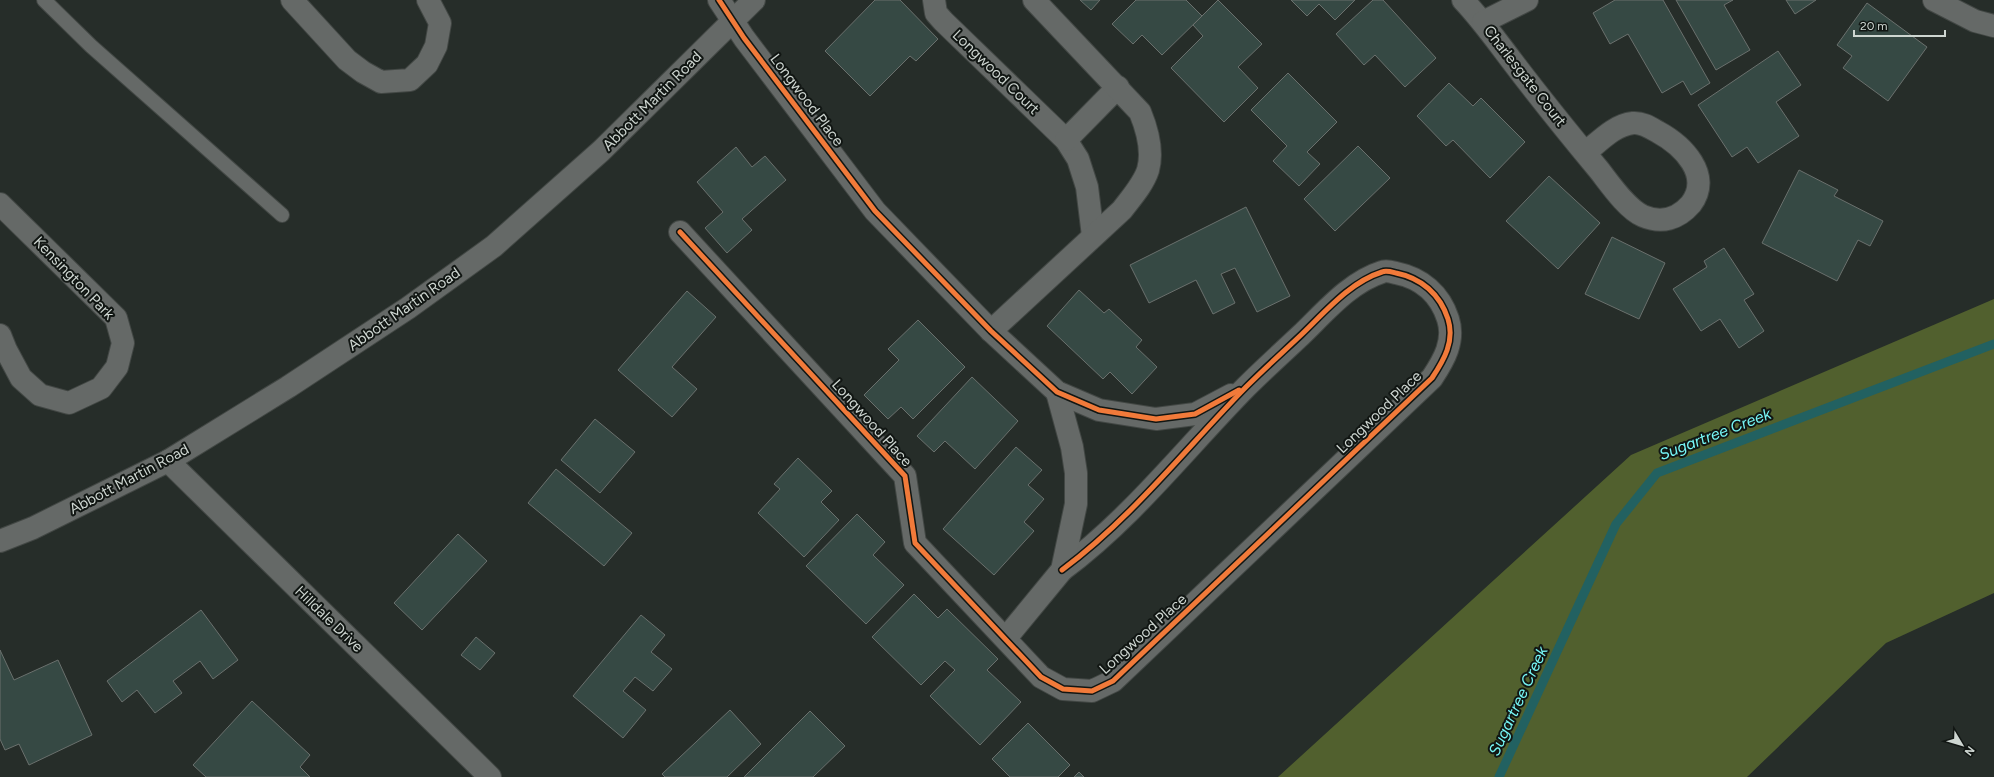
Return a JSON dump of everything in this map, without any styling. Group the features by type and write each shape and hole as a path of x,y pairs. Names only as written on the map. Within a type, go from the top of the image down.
{"street":[{"path":"292,0 348,60 363,72 381,82 410,80 427,64 436,46 440,23 428,0"},
{"name":"Longwood Place","path":"719,0 732,22 876,211 991,331 1057,392 1099,410 1156,420 1195,414 1247,386"},
{"name":"Abbott Martin Road","path":"0,541 33,528 168,461 288,387 408,308 494,246 601,150 754,0"},
{"name":"Longwood Court","path":"934,0 936,13 943,21 1066,140 1078,159 1087,187 1094,236"},
{"path":"991,331 1122,210 1138,188 1148,170 1149,150 1146,128 1140,112 1118,87 1034,0"},
{"name":"Charlesgate Court","path":"1463,0 1484,22 1585,153 1625,201 1642,216 1661,221 1677,216 1691,203 1698,191 1698,176 1694,164 1682,149 1648,126 1635,123 1621,125 1585,153"},
{"path":"1484,22 1527,0"},
{"path":"1934,0 1975,21 1994,26"},
{"path":"1066,140 1118,87"},
{"name":"Kensington Park","path":"0,204 116,318 122,343 117,368 101,388 68,403 40,395 21,378 0,335"},
{"name":"Longwood Place","path":"680,232 905,476 915,543 1006,638 1041,677 1063,689 1092,691 1113,681 1432,378 1443,362 1448,346 1450,331 1448,319 1442,303 1420,281 1405,275 1384,271 1364,280 1343,295 1247,386 1153,486 1089,550 1062,570"},
{"path":"1006,638 1062,570 1076,504 1076,473 1072,447 1057,392"},
{"name":"Hilldale Drive","path":"168,461 490,777"}],"lane":[{"path":"44,0 91,46 282,215"}],"green space":[{"path":"1994,299 1994,593 1886,643 1747,777 1278,777 1631,455"}],"building":[{"path":"875,0 900,0 938,39 916,61 910,56 870,96 825,51"},
{"path":"1080,0 1100,0 1091,10"},
{"path":"1136,0 1186,0 1202,16 1162,55 1142,35 1133,44 1112,24"},
{"path":"1218,0 1262,44 1238,67 1258,88 1224,122 1171,68 1203,36 1193,25"},
{"path":"1291,0 1355,0 1335,20 1319,4 1307,16"},
{"path":"1373,0 1383,0 1436,58 1405,87 1375,55 1364,65 1336,34"},
{"path":"1615,0 1663,0 1710,83 1691,95 1683,81 1662,93 1628,34 1610,44 1593,13"},
{"path":"1676,0 1733,0 1724,5 1750,50 1716,70"},
{"path":"1786,0 1816,0 1795,14"},
{"path":"1867,3 1927,47 1888,101 1843,68 1852,56 1837,45"},
{"path":"1778,51 1801,85 1776,102 1799,136 1758,163 1747,147 1732,157 1698,105"},
{"path":"1288,73 1337,122 1307,152 1320,164 1299,186 1273,161 1287,146 1251,110"},
{"path":"1449,83 1473,106 1481,98 1525,142 1490,178 1453,140 1446,146 1417,116"},
{"path":"1358,146 1390,178 1335,231 1304,199"},
{"path":"736,147 752,167 765,156 786,180 742,219 752,230 727,253 705,228 723,212 697,182"},
{"path":"1799,170 1838,190 1834,196 1883,221 1870,246 1858,240 1837,281 1762,243"},
{"path":"1549,176 1600,223 1558,269 1506,221"},
{"path":"1246,207 1290,296 1257,312 1235,268 1221,274 1235,303 1213,314 1196,280 1149,303 1130,265"},
{"path":"1612,237 1665,263 1639,319 1585,294"},
{"path":"1724,248 1754,294 1744,300 1764,331 1739,348 1720,319 1701,331 1673,289 1707,267 1704,261"},
{"path":"1079,290 1104,313 1109,309 1142,340 1136,347 1157,367 1132,394 1110,372 1103,379 1047,326"},
{"path":"687,291 716,317 672,367 697,389 672,417 618,370"},
{"path":"918,320 965,367 913,419 901,407 888,419 864,395 899,360 888,349"},
{"path":"972,377 1018,421 975,469 945,441 934,452 917,436"},
{"path":"595,419 635,452 600,493 561,460"},
{"path":"1016,447 1042,470 1028,485 1044,499 1024,522 1034,531 994,575 943,529"},
{"path":"798,458 832,491 821,502 839,520 804,557 758,513 780,489 774,484"},
{"path":"556,469 632,533 604,566 528,503"},
{"path":"857,514 885,542 873,555 904,585 866,624 806,566"},
{"path":"458,534 487,561 422,630 394,603"},
{"path":"914,594 938,618 947,609 998,659 987,670 1021,702 980,745 930,696 955,670 945,661 921,685 872,637"},
{"path":"201,610 238,660 213,679 200,661 173,681 182,693 155,713 137,690 122,702 107,681"},
{"path":"641,615 665,635 651,652 672,669 653,691 635,677 623,691 646,710 623,738 573,696"},
{"path":"476,637 495,653 480,670 461,655"},
{"path":"0,650 14,680 58,660 92,735 29,765 19,744 5,750 0,739"},
{"path":"252,701 310,755 300,767 310,777 206,777 193,765"},
{"path":"730,710 761,744 727,777 665,777 662,774"},
{"path":"810,711 845,746 813,777 744,777"},
{"path":"1028,723 1070,765 1058,777 1010,777 992,759"},
{"path":"1079,772 1084,777 1074,777"}],"waterway":[{"name":"Sugartree Creek","path":"1499,777 1616,524 1657,473 1994,344"}],"cycle path":[{"path":"719,0 744,38 875,211 991,331 1057,392 1099,410 1156,419 1195,414 1239,390"},
{"path":"680,232 905,476 915,543 1041,677 1063,689 1092,691 1113,681 1432,378 1441,364 1447,350 1450,335 1448,319 1435,295 1428,288 1414,279 1389,271 1384,271 1370,277 1349,290 1246,387 1158,482 1112,528 1088,550 1062,570"}]}
